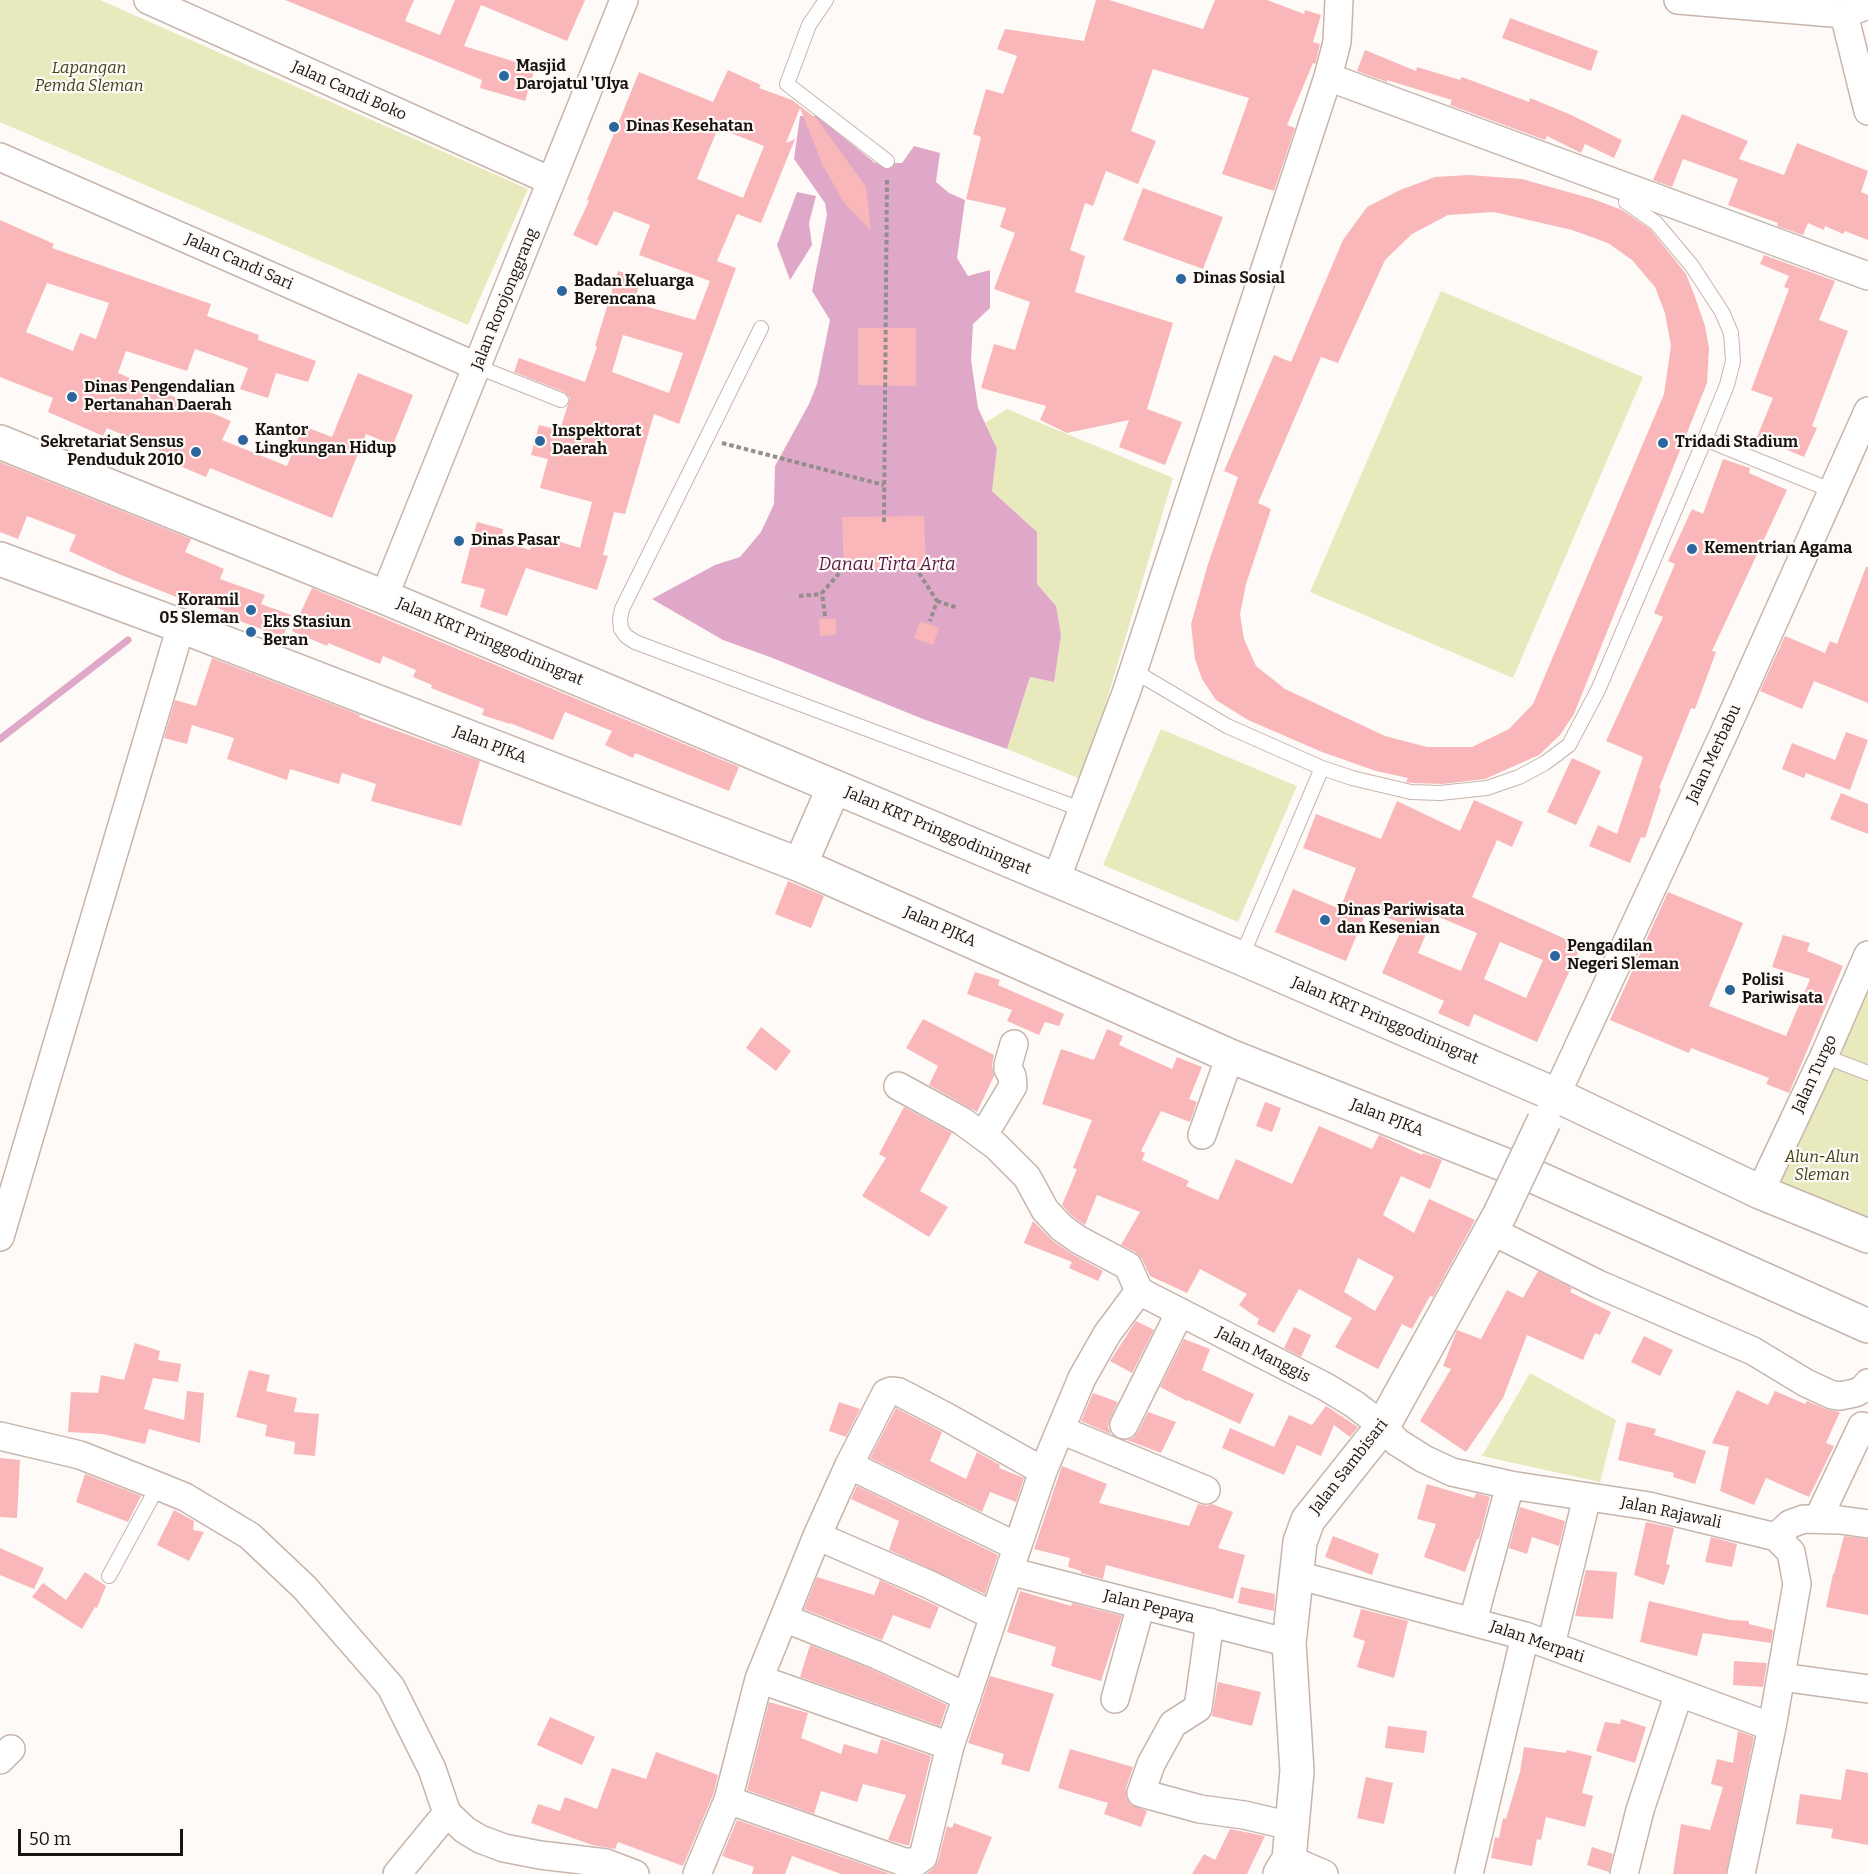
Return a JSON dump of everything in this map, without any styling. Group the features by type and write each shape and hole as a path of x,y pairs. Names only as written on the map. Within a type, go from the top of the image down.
{"main road":[{"name":"Jalan KRT Pringgodiningrat","path":"0,442 384,597 1241,958 1550,1108 1868,1236"},
{"name":"Jalan PJKA","path":"0,559 181,626 800,865 1230,1056 1525,1172 1868,1326"},
{"path":"800,865 834,787"},
{"name":"Jalan Sambisari","path":"1285,1867 1297,1770 1289,1643 1300,1542 1308,1520 1383,1426 1496,1222 1550,1108"}],"street":[{"name":"Jalan Candi Boko","path":"148,0 551,181"},
{"name":"Jalan Rorojonggrang","path":"384,597 624,0"},
{"path":"1056,880 1134,671 1328,77 1337,42 1339,0"},
{"path":"1678,0 1856,9 1868,111"},
{"path":"1328,77 1868,276"},
{"name":"Jalan Candi Sari","path":"0,157 478,368"},
{"name":"Jalan Merbabu","path":"1550,1108 1725,731 1868,411"},
{"path":"0,1237 181,626"},
{"name":"Jalan Turgo","path":"1760,1192 1824,1056 1868,955"},
{"path":"983,1136 1013,1086 1008,1065 1014,1044"},
{"path":"1202,1135 1230,1056"},
{"path":"728,1800 904,1862 916,1862 923,1857 950,1746 1042,1470 1082,1378 1107,1334 1139,1291 1128,1266 1078,1240 1062,1228 1045,1209 1027,1178 996,1146 962,1121 898,1086"},
{"path":"1496,1222 1598,1284 1753,1351 1806,1383 1832,1395 1840,1396 1855,1392 1863,1389 1868,1383"},
{"name":"Jalan Manggis","path":"1139,1291 1326,1387 1383,1426"},
{"path":"1124,1425 1180,1312"},
{"path":"697,1874 728,1800 759,1679 817,1536 849,1465 886,1393 899,1392 1042,1470"},
{"name":"Jalan Rajawali","path":"1383,1426 1397,1442 1424,1459 1452,1472 1510,1485 1649,1506 1776,1537"},
{"path":"1818,1519 1862,1426"},
{"path":"1061,1430 1206,1490"},
{"path":"0,1436 80,1455 186,1497 250,1536 306,1588 391,1687 432,1769 447,1813 465,1830 480,1839 561,1866 606,1863 624,1872"},
{"name":"Jalan Pepaya","path":"849,1465 1013,1558 1141,1605 1289,1643"},
{"path":"1473,1621 1510,1485"},
{"path":"1551,1646 1587,1497"},
{"path":"1741,1874 1772,1727 1797,1584 1791,1552 1776,1537 1790,1524 1804,1519 1840,1520 1868,1524"},
{"path":"817,1536 928,1584 994,1616"},
{"name":"Jalan Merpati","path":"1297,1575 1525,1636 1772,1727"},
{"path":"1115,1699 1141,1605"},
{"path":"784,1618 877,1655 966,1697"},
{"path":"1210,1622 1198,1708 1173,1724 1151,1764 1141,1793 1200,1809 1244,1815 1291,1826"},
{"path":"1468,1874 1525,1636"},
{"path":"1781,1677 1868,1689"},
{"path":"759,1679 950,1746"},
{"path":"1624,1874 1640,1809 1679,1693"},
{"path":"397,1874 447,1813"},
{"path":"1285,1867 1324,1874"}],"lane":[{"path":"826,0 809,25 787,84 887,161"},
{"path":"1134,671 1227,726 1322,768 1352,778 1411,792 1440,793 1487,788 1519,777 1545,763 1569,745 1598,690 1705,439 1727,385 1733,361 1731,333 1722,312 1692,266 1656,223 1626,202 1632,189"},
{"path":"761,328 622,609 621,629 634,642 1083,810"},
{"path":"478,368 561,400"},
{"path":"1705,439 1833,491"},
{"path":"1241,958 1322,768"},
{"path":"1824,1056 1868,1073"},
{"path":"110,1576 158,1486"}],"path":[{"path":"884,522 887,161"},
{"path":"706,439 884,485"},
{"path":"825,616 822,594 841,570"},
{"path":"919,573 937,602 958,608"},
{"path":"799,596 822,594"},
{"path":"930,621 937,602"}],"green space":[{"name":"Lapangan Pemda Sleman","path":"0,0 100,0 528,189 468,325 0,122"},
{"path":"1441,291 1643,377 1513,678 1310,592"},
{"path":"1007,409 1173,478 1083,780 1007,749 1030,677 1054,682 1056,606 1037,584 1037,532 992,491 997,450 985,423"},
{"path":"1161,729 1297,786 1238,922 1103,865"},
{"name":"Alun-Alun Sleman","path":"1868,955 1868,1238 1760,1192"},
{"path":"1530,1373 1616,1420 1600,1482 1482,1456"}],"water":[{"name":"Danau Tirta Arta","path":"800,116 817,116 875,163 902,163 914,146 940,153 936,182 949,193 965,200 957,258 968,276 990,270 990,308 973,324 971,360 978,408 997,449 992,491 1037,532 1037,584 1056,606 1061,635 1054,682 1030,677 1007,749 923,719 723,640 652,599 715,565 740,557 761,532 774,504 775,466 809,404 817,384 830,320 812,291 827,215 825,203 794,159"},
{"path":"797,192 816,196 809,223 812,245 790,280 777,245"}],"building":[{"path":"285,0 414,0 405,21 440,35 455,0 585,0 567,41 481,5 464,46 535,68 525,101 480,88 482,80"},
{"path":"1096,0 1109,0 1203,29 1215,0 1267,0 1304,14 1305,10 1321,15 1313,42 1320,44 1316,62 1313,63 1287,125 1295,128 1274,191 1222,174 1249,98 1153,69 1131,131 1156,141 1138,184 1106,171 1093,206 1085,203 1070,250 1085,256 1075,292 1173,323 1147,409 1182,422 1165,465 1119,447 1129,420 1067,433 1040,420 1046,406 981,388 994,344 1015,350 1030,302 994,289 1015,233 1000,227 1006,208 966,199 981,137 973,134 986,89 1003,94 1017,56 997,49 1005,29 1084,41"},
{"path":"1510,18 1598,51 1591,71 1502,38"},
{"path":"1365,50 1416,71 1417,67 1460,80 1462,77 1529,102 1530,98 1622,140 1614,158 1585,144 1581,153 1547,136 1545,140 1450,105 1452,100 1357,71"},
{"path":"728,70 761,85 759,88 792,100 817,119 866,187 871,231 845,204 823,166 800,108 786,143 795,139 761,223 737,214 717,261 736,268 679,424 654,414 625,514 614,512 603,555 608,556 597,590 526,568 507,616 480,607 485,589 461,583 477,522 503,529 502,541 530,550 535,534 580,548 592,502 540,488 548,459 531,455 539,425 560,430 570,398 564,392 514,372 519,358 585,382 618,271 641,278 634,303 695,320 710,281 639,255 650,225 614,211 597,246 573,235 589,201 587,200 639,72 713,102","holes":["718,128 764,146 743,198 697,179","623,335 683,353 669,393 612,372"]},
{"path":"1682,114 1748,141 1739,159 1784,175 1797,143 1868,171 1861,192 1868,195 1868,240 1845,231 1843,234 1825,226 1824,230 1808,223 1803,235 1777,226 1778,223 1728,205 1738,179 1683,159 1672,187 1653,180"},
{"name":"Tridadi Stadium","path":"1469,175 1522,179 1593,199 1622,210 1650,229 1686,274 1705,326 1709,348 1707,383 1574,714 1560,735 1539,755 1485,779 1442,784 1406,782 1408,778 1376,771 1322,752 1248,720 1216,700 1202,679 1195,659 1191,624 1208,564 1238,477 1224,471 1274,355 1291,362 1343,240 1367,207 1400,190 1435,177","holes":["1494,212 1572,230 1608,243 1632,260 1655,287 1665,313 1671,346 1664,394 1533,704 1509,729 1472,747 1427,747 1385,736 1285,689 1256,666 1244,639 1240,614 1246,584 1271,509 1258,503 1321,357 1338,363 1385,260 1412,234 1448,215"]},
{"path":"1143,188 1223,217 1203,269 1123,240"},
{"path":"0,220 54,244 52,248 211,304 207,316 259,335 258,340 316,361 308,382 276,373 268,398 240,389 248,368 195,349 187,371 126,351 118,373 231,421 222,440 287,466 303,426 332,437 358,373 413,395 393,445 366,434 332,518 210,468 206,477 170,462 172,456 107,428 103,436 48,412 53,398 0,377","holes":["47,283 109,303 96,339 80,333 73,351 26,332"]},
{"path":"1764,255 1835,281 1819,320 1848,331 1812,426 1817,428 1804,457 1757,437 1773,398 1751,390 1789,289 1784,287 1789,276 1760,264"},
{"path":"858,328 916,328 916,386 858,385"},
{"path":"1723,459 1750,468 1749,473 1787,490 1712,651 1716,652 1695,709 1691,708 1659,788 1661,789 1645,838 1641,837 1630,863 1589,846 1598,825 1617,834 1643,757 1606,741 1663,617 1654,613 1675,564 1668,561 1692,509 1703,514"},
{"path":"0,462 191,539 185,552 224,569 220,579 265,595 261,604 291,615 283,637 223,615 225,611 191,597 189,602 121,575 69,551 76,535 27,516 18,539 0,532"},
{"path":"924,516 926,569 844,570 842,517"},
{"path":"1866,567 1868,567 1868,703 1814,681 1802,709 1760,691 1785,636 1825,653 1830,641 1837,644"},
{"path":"312,588 739,767 729,791 635,753 633,758 605,745 612,731 565,712 553,740 482,715 484,709 431,688 432,685 413,677 416,670 383,656 380,664 292,631"},
{"path":"819,619 836,619 836,635 820,636"},
{"path":"920,621 939,628 933,645 914,638"},
{"path":"212,658 360,715 359,717 480,761 461,826 371,801 376,784 342,773 339,784 290,769 287,780 227,759 234,738 192,725 187,744 164,738 175,700 196,706"},
{"path":"1846,732 1868,740 1850,790 1806,773 1804,778 1782,769 1792,743 1835,760"},
{"path":"1572,758 1601,771 1576,825 1547,812"},
{"path":"1841,793 1868,804 1868,834 1830,819"},
{"path":"1474,800 1523,822 1512,847 1497,840 1472,897 1581,946 1537,1042 1474,1014 1469,1027 1438,1013 1444,1001 1382,973 1404,924 1367,910 1346,961 1275,932 1293,889 1340,909 1356,868 1303,848 1316,814 1381,839 1397,801 1460,831","holes":["1434,915 1477,933 1461,971 1418,953","1500,942 1543,960 1526,998 1484,979"]},
{"path":"788,881 824,896 811,928 775,914"},
{"path":"1668,892 1743,923 1709,1006 1786,1036 1810,979 1772,967 1783,935 1810,943 1807,951 1843,966 1789,1093 1766,1084 1769,1078 1691,1048 1689,1053 1610,1020"},
{"path":"975,972 1000,980 998,985 1064,1014 1059,1026 1045,1022 1039,1035 1007,1021 1012,1010 967,994"},
{"path":"923,1019 994,1055 992,1065 994,1076 977,1112 929,1085 938,1066 906,1048"},
{"path":"761,1027 791,1051 776,1071 746,1048"},
{"path":"1107,1029 1123,1036 1119,1045 1172,1069 1177,1057 1202,1067 1189,1099 1197,1102 1190,1122 1161,1111 1141,1151 1145,1153 1142,1160 1189,1181 1186,1186 1218,1200 1236,1159 1292,1184 1319,1126 1372,1149 1379,1135 1422,1155 1423,1153 1442,1160 1430,1189 1401,1176 1383,1215 1414,1233 1429,1199 1475,1220 1433,1297 1430,1296 1412,1329 1402,1324 1378,1369 1335,1347 1352,1318 1299,1289 1274,1333 1257,1324 1259,1319 1239,1305 1247,1294 1200,1269 1187,1293 1150,1276 1142,1259 1135,1252 1121,1245 1140,1212 1097,1195 1085,1225 1072,1216 1062,1205 1077,1169 1073,1168 1092,1120 1042,1104 1061,1049 1094,1060","holes":["1358,1258 1394,1277 1375,1311 1344,1292"]},
{"path":"1265,1102 1281,1108 1272,1132 1256,1126"},
{"path":"904,1107 952,1133 920,1191 948,1207 929,1237 862,1196 886,1158 879,1154"},
{"path":"1033,1221 1053,1241 1103,1271 1098,1281 1069,1268 1072,1262 1024,1243"},
{"path":"1538,1271 1572,1288 1570,1292 1611,1312 1600,1335 1595,1333 1583,1360 1527,1335 1503,1398 1466,1452 1420,1421 1451,1369 1443,1366 1457,1330 1481,1339 1507,1290 1523,1298"},
{"path":"1136,1321 1154,1330 1132,1373 1110,1361"},
{"path":"1294,1327 1311,1335 1301,1357 1284,1348"},
{"path":"1644,1336 1673,1350 1660,1376 1631,1362"},
{"path":"1184,1339 1210,1349 1202,1370 1254,1394 1240,1424 1160,1387"},
{"path":"135,1343 160,1351 158,1360 181,1364 178,1382 153,1378 144,1409 184,1420 187,1391 204,1393 200,1443 149,1429 145,1444 103,1434 68,1432 71,1392 98,1393 101,1375 124,1380"},
{"path":"249,1370 270,1375 266,1391 297,1398 294,1412 319,1414 315,1456 294,1454 295,1442 265,1436 267,1425 236,1417"},
{"path":"1737,1390 1768,1405 1775,1391 1805,1404 1807,1401 1840,1412 1826,1443 1834,1446 1809,1497 1766,1478 1754,1505 1720,1491 1729,1447 1712,1443"},
{"path":"1093,1393 1118,1402 1108,1427 1111,1434 1081,1421"},
{"path":"839,1402 860,1409 846,1437 829,1431"},
{"path":"1326,1406 1358,1427 1350,1437 1334,1425 1321,1456 1297,1445 1284,1475 1222,1448 1230,1428 1274,1447 1289,1415 1312,1425"},
{"path":"896,1408 942,1432 930,1461 966,1479 977,1452 1000,1465 999,1468 1024,1478 1016,1502 990,1492 982,1512 870,1458"},
{"path":"1148,1412 1176,1422 1161,1453 1127,1440 1133,1438 1138,1432"},
{"path":"1627,1422 1656,1429 1654,1435 1706,1451 1695,1484 1673,1477 1674,1473 1618,1460"},
{"path":"0,1458 20,1460 17,1518 0,1517"},
{"path":"1062,1466 1107,1484 1099,1503 1189,1526 1198,1504 1207,1506 1212,1504 1233,1512 1218,1548 1245,1555 1233,1599 1106,1565 1103,1579 1068,1567 1070,1558 1034,1549"},
{"path":"85,1474 141,1496 128,1522 76,1502"},
{"path":"1427,1484 1474,1498 1476,1493 1490,1497 1479,1539 1477,1539 1465,1572 1424,1557 1436,1524 1417,1519"},
{"path":"857,1486 998,1555 985,1594 889,1550 899,1521 851,1499"},
{"path":"1520,1507 1565,1521 1559,1546 1532,1537 1527,1554 1509,1548"},
{"path":"174,1510 194,1521 193,1530 204,1532 189,1561 157,1545"},
{"path":"1646,1522 1674,1528 1666,1564 1670,1565 1664,1585 1634,1575"},
{"path":"1333,1536 1379,1554 1372,1575 1325,1557"},
{"path":"1844,1536 1868,1539 1868,1615 1826,1607"},
{"path":"1711,1537 1737,1544 1732,1567 1705,1562"},
{"path":"0,1548 44,1568 34,1589 0,1575"},
{"path":"1586,1570 1617,1572 1613,1619 1575,1616"},
{"path":"85,1572 106,1586 97,1608 95,1607 82,1629 32,1597 43,1583 66,1600"},
{"path":"817,1577 874,1595 880,1580 939,1607 930,1629 893,1615 882,1640 804,1609"},
{"path":"1241,1587 1275,1594 1274,1611 1238,1603"},
{"path":"1020,1591 1071,1606 1072,1603 1122,1616 1101,1681 1051,1666 1056,1647 1007,1632"},
{"path":"1649,1601 1730,1620 1749,1621 1749,1624 1773,1630 1771,1643 1703,1633 1697,1656 1640,1642"},
{"path":"1361,1609 1408,1621 1394,1678 1357,1667 1365,1641 1353,1637"},
{"path":"810,1645 871,1669 947,1705 940,1726 800,1677"},
{"path":"1734,1661 1767,1663 1763,1687 1733,1685"},
{"path":"990,1676 1054,1694 1029,1772 1001,1764 1004,1754 968,1743"},
{"path":"1218,1682 1261,1692 1252,1726 1212,1716"},
{"path":"769,1702 808,1713 801,1738 841,1754 844,1744 877,1754 881,1739 931,1756 909,1846 888,1840 906,1795 863,1784 857,1802 821,1791 814,1814 747,1790"},
{"path":"550,1717 595,1737 582,1765 537,1745"},
{"path":"1621,1719 1646,1727 1635,1763 1596,1751 1605,1722 1620,1724"},
{"path":"1388,1726 1427,1731 1424,1753 1385,1748"},
{"path":"1738,1731 1754,1737 1726,1874 1673,1874 1681,1824 1710,1830 1723,1787 1711,1784 1717,1759 1733,1763"},
{"path":"1524,1747 1566,1753 1567,1750 1592,1756 1582,1793 1593,1796 1585,1827 1546,1817 1541,1840 1537,1839 1532,1866 1491,1858 1495,1837 1499,1838 1503,1818 1506,1819 1520,1772"},
{"path":"1070,1749 1133,1767 1126,1788 1126,1796 1130,1804 1147,1811 1141,1827 1104,1814 1108,1803 1058,1788"},
{"path":"656,1752 718,1775 713,1795 683,1866 618,1842 615,1849 592,1845 531,1823 538,1804 560,1811 565,1797 597,1809 612,1768 646,1779"},
{"path":"1846,1769 1868,1773 1868,1845 1831,1838 1833,1829 1796,1824 1800,1794 1841,1800"},
{"path":"1366,1777 1393,1783 1384,1824 1357,1818"},
{"path":"737,1820 891,1874 841,1874 792,1856 785,1874 752,1874 754,1867 722,1856"},
{"path":"954,1823 992,1837 977,1874 926,1874 938,1861 947,1826 952,1828"},
{"path":"1230,1829 1265,1836 1247,1874 1192,1874 1204,1854 1215,1860"},
{"path":"1592,1847 1613,1854 1609,1872 1587,1865"}],"waterway":[{"path":"0,739 128,640"}],"place":[{"name":"Masjid Darojatul 'Ulya","path":"504,76"},
{"name":"Dinas Kesehatan","path":"614,127"},
{"name":"Dinas Sosial","path":"1181,279"},
{"name":"Badan Keluarga Berencana","path":"562,291"},
{"name":"Dinas Pengendalian Pertanahan Daerah","path":"72,397"},
{"name":"Kantor Lingkungan Hidup","path":"243,440"},
{"name":"Inspektorat Daerah","path":"540,441"},
{"name":"Tridadi Stadium","path":"1663,443"},
{"name":"Sekretariat Sensus Penduduk 2010","path":"196,452"},
{"name":"Dinas Pasar","path":"459,541"},
{"name":"Kementrian Agama","path":"1692,549"},
{"name":"Koramil 05 Sleman","path":"251,610"},
{"name":"Eks Stasiun Beran","path":"251,632"},
{"name":"Dinas Pariwisata dan Kesenian","path":"1325,920"},
{"name":"Pengadilan Negeri Sleman","path":"1555,956"},
{"name":"Polisi Pariwisata","path":"1730,990"}]}
